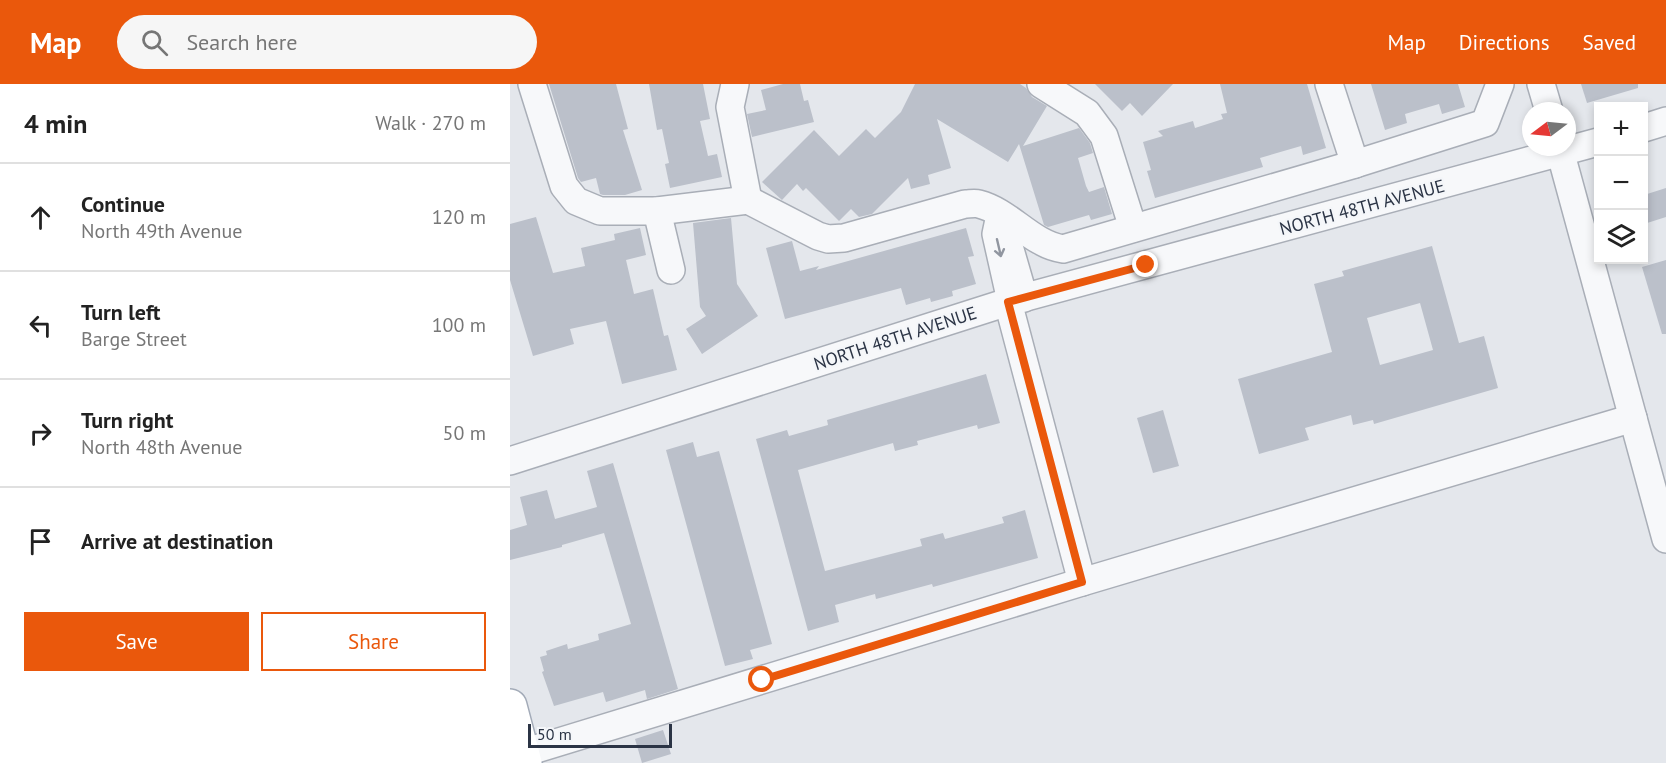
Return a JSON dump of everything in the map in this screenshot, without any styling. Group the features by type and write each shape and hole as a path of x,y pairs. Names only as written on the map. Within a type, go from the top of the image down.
{"main road":[{"path":"510,706 524,758"}],"street":[{"path":"735,84 730,106 748,200"},
{"path":"1041,84 1087,113 1104,136 1133,228"},
{"path":"1329,84 1355,164"},
{"path":"525,91 564,186 576,201 600,212 657,211 748,200 828,239 844,238 965,204 979,204 1000,214 1054,248 1063,249 1355,164 1485,123 1500,84"},
{"path":"1541,84 1546,102"},
{"path":"1648,127 1666,121"},
{"name":"NORTH 48TH AVENUE","path":"1576,147 1594,143"},
{"name":"NORTH 48TH AVENUE","path":"510,461 1016,300 1538,156"},
{"path":"1562,156 1666,539"},
{"path":"657,211 671,270"},
{"path":"1000,214 1016,300 1082,582"},
{"path":"524,758 1082,582 1633,418"}],"building":[{"path":"549,84 616,84 628,129 623,130 642,190 625,195 603,195 600,194 596,178 581,182"},
{"path":"649,84 703,84 710,119 700,121 708,156 717,154 722,177 670,188 665,164 669,163 662,129 657,130"},
{"path":"783,84 800,84 804,101 808,100 814,122 752,137 747,114 766,110 761,90"},
{"path":"915,84 1020,84 1032,97 1047,106 1023,146 1079,128 1090,143 1093,153 1078,158 1086,186 1089,192 1104,187 1112,214 1091,220 1089,215 1048,227 1044,225 1019,144 1008,162 937,119 951,168 928,175 930,184 911,189 908,178 872,214 859,217 851,209 839,221 806,188 803,191 797,184 782,200 762,182 814,130 839,156 866,129 875,138 901,112"},
{"path":"1095,84 1173,84 1142,116 1130,103 1122,111"},
{"path":"1220,84 1307,84 1326,148 1303,155 1301,146 1260,158 1263,167 1155,198 1147,171 1151,170 1143,142 1163,136 1158,131 1193,121 1195,128 1223,119 1221,114 1227,113"},
{"path":"1371,84 1458,84 1465,107 1442,114 1439,104 1405,114 1407,123 1385,130"},
{"path":"1581,84 1638,84 1638,88 1587,103"},
{"path":"1666,188 1666,217 1648,223 1648,194"},
{"path":"536,217 553,273 585,266 581,248 615,240 614,234 640,228 646,255 626,260 634,294 653,289 664,336 668,335 677,370 622,384 606,321 570,329 574,344 533,356 510,280 510,224"},
{"path":"731,218 737,284 758,316 702,354 686,329 706,316 700,307 693,223"},
{"path":"966,228 974,256 968,257 976,284 952,291 953,296 931,302 930,298 906,305 901,288 785,319 766,248 792,241 800,271 819,266 816,270"},
{"path":"1432,246 1459,343 1484,336 1498,388 1374,424 1373,420 1353,425 1351,415 1305,428 1309,440 1259,454 1238,379 1332,352 1314,284 1344,276 1342,271","holes":["1420,303 1433,350 1380,365 1367,318"]},
{"path":"1666,260 1666,334 1662,334 1642,267"},
{"path":"986,374 1000,423 978,429 977,425 917,441 918,445 895,451 893,443 798,470 825,571 922,546 920,539 943,533 945,539 1004,523 1002,517 1025,510 1038,558 933,587 932,584 876,599 875,594 835,605 839,622 808,631 756,439 787,430 789,436 828,425 827,420"},
{"path":"1163,410 1179,466 1153,473 1137,418"},
{"path":"693,442 697,457 719,451 772,644 750,650 753,659 725,666 666,450"},
{"path":"613,463 678,689 647,699 645,690 606,702 603,692 554,706 542,672 544,671 540,657 547,655 546,651 567,644 568,649 599,640 598,634 631,624 604,533 562,545 562,547 510,560 510,530 527,525 520,497 547,490 555,519 597,507 587,471"},
{"path":"663,730 671,754 642,763 635,739"}],"route":[{"path":"762,680 1082,582 1008,302 1146,265"}]}
